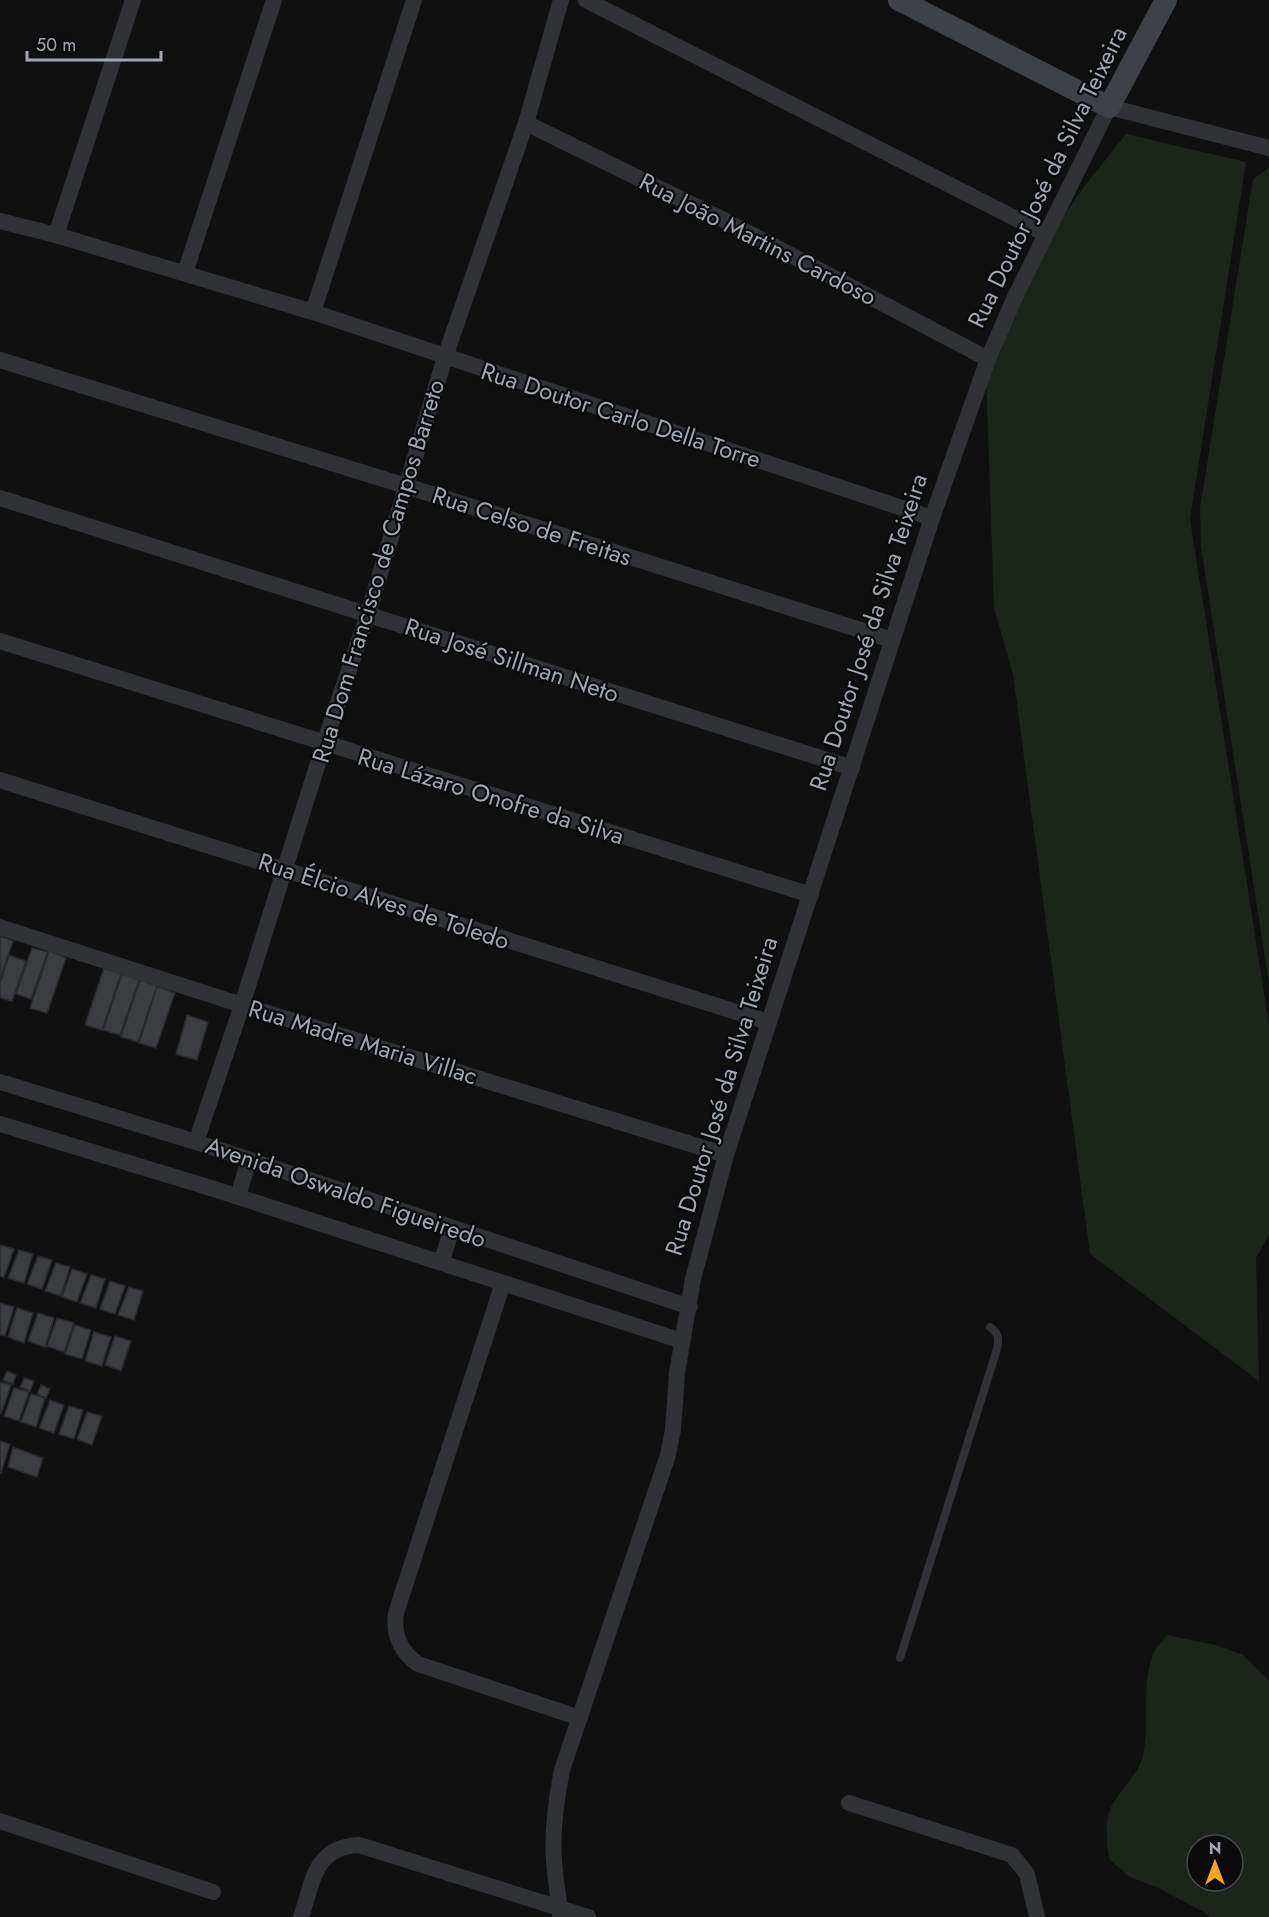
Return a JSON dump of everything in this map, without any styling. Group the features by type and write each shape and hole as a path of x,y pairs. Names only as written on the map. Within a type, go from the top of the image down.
{"street":[{"path":"56,236 134,0"},
{"path":"185,273 274,0"},
{"path":"313,312 414,0"},
{"name":"Rua Dom Francisco de Campos Barreto","path":"196,1142 368,614 445,357 526,123 561,0"},
{"path":"586,0 1046,234"},
{"path":"899,0 1108,107 1269,148"},
{"name":"Rua Doutor José da Silva Teixeira","path":"560,1912 554,1860 554,1814 562,1770 668,1455 673,1430 677,1373 693,1279 726,1155 768,1022 932,518 988,359 1108,107 1166,0"},
{"name":"Rua João Martins Cardoso","path":"526,123 728,222 988,359"},
{"name":"Rua Doutor Carlo Della Torre","path":"0,221 313,312 932,518"},
{"name":"Rua Celso de Freitas","path":"0,360 892,640"},
{"name":"Rua José Sillman Neto","path":"0,498 852,768"},
{"name":"Rua Lázaro Onofre da Silva","path":"0,641 811,895"},
{"name":"Rua Élcio Alves de Toledo","path":"0,780 768,1022"},
{"name":"Rua Madre Maria Villac","path":"0,927 242,1005 726,1155"},
{"name":"Avenida Oswaldo Figueiredo","path":"0,1082 196,1142 690,1307"},
{"name":"Avenida Oswaldo Figueiredo","path":"0,1124 237,1196 682,1341"},
{"path":"237,1196 249,1160"},
{"path":"441,1263 452,1229"},
{"path":"503,1283 396,1613 395,1632 402,1649 418,1664 580,1718"},
{"path":"849,1803 1012,1855 1027,1874 1037,1917"},
{"path":"0,1821 213,1892"},
{"path":"301,1917 319,1864 334,1851 359,1845 560,1912 588,1917"}],"lane":[{"path":"900,1658 997,1349 998,1336 990,1327"}],"shaded area":[{"path":"1126,134 1246,162 1190,519 1269,1025 1269,1235 1256,1258 1259,1381 1090,1254 1013,674 994,608 986,374 1039,251 1083,188"},
{"path":"1269,168 1269,984 1201,547 1200,508 1253,179"},
{"path":"1167,1635 1216,1645 1243,1655 1269,1680 1269,1917 1210,1917 1156,1887 1130,1877 1109,1859 1107,1831 1109,1811 1136,1772 1142,1759 1146,1731 1146,1689 1150,1663 1155,1650"}],"building":[{"path":"0,936 13,941 0,979"},
{"path":"32,948 48,952 31,999 16,994"},
{"path":"49,951 66,958 47,1013 30,1008"},
{"path":"9,955 26,961 12,1001 0,998 0,983"},
{"path":"104,968 121,974 102,1030 85,1025"},
{"path":"122,974 139,980 120,1035 103,1030"},
{"path":"140,980 157,986 138,1042 121,1037"},
{"path":"157,986 175,993 156,1048 139,1043"},
{"path":"187,1015 208,1022 197,1060 176,1054"},
{"path":"0,1245 14,1249 4,1277 0,1276"},
{"path":"19,1250 33,1254 24,1283 8,1278"},
{"path":"38,1256 52,1260 42,1289 27,1284"},
{"path":"56,1263 70,1267 61,1296 45,1291"},
{"path":"72,1269 87,1274 77,1302 62,1297"},
{"path":"91,1275 105,1279 96,1308 80,1303"},
{"path":"110,1281 125,1286 115,1314 100,1309"},
{"path":"129,1287 143,1291 134,1320 118,1315"},
{"path":"0,1303 14,1307 5,1336 0,1335"},
{"path":"17,1308 33,1313 24,1343 8,1337"},
{"path":"38,1313 54,1318 45,1347 28,1341"},
{"path":"57,1318 74,1323 64,1352 47,1346"},
{"path":"75,1325 91,1330 82,1359 65,1354"},
{"path":"94,1332 111,1337 102,1366 85,1361"},
{"path":"115,1336 131,1341 121,1371 105,1365"},
{"path":"7,1371 16,1375 13,1384 3,1380"},
{"path":"24,1378 34,1381 30,1391 20,1387"},
{"path":"0,1382 11,1385 1,1414 0,1413"},
{"path":"41,1385 50,1389 46,1398 37,1394"},
{"path":"14,1388 29,1392 19,1421 4,1416"},
{"path":"31,1394 45,1398 36,1427 21,1422"},
{"path":"50,1400 64,1405 54,1433 39,1428"},
{"path":"69,1406 83,1410 74,1439 59,1434"},
{"path":"87,1412 102,1416 92,1445 77,1439"},
{"path":"0,1441 10,1444 1,1473 0,1473"},
{"path":"13,1447 43,1458 37,1477 8,1467"}]}
